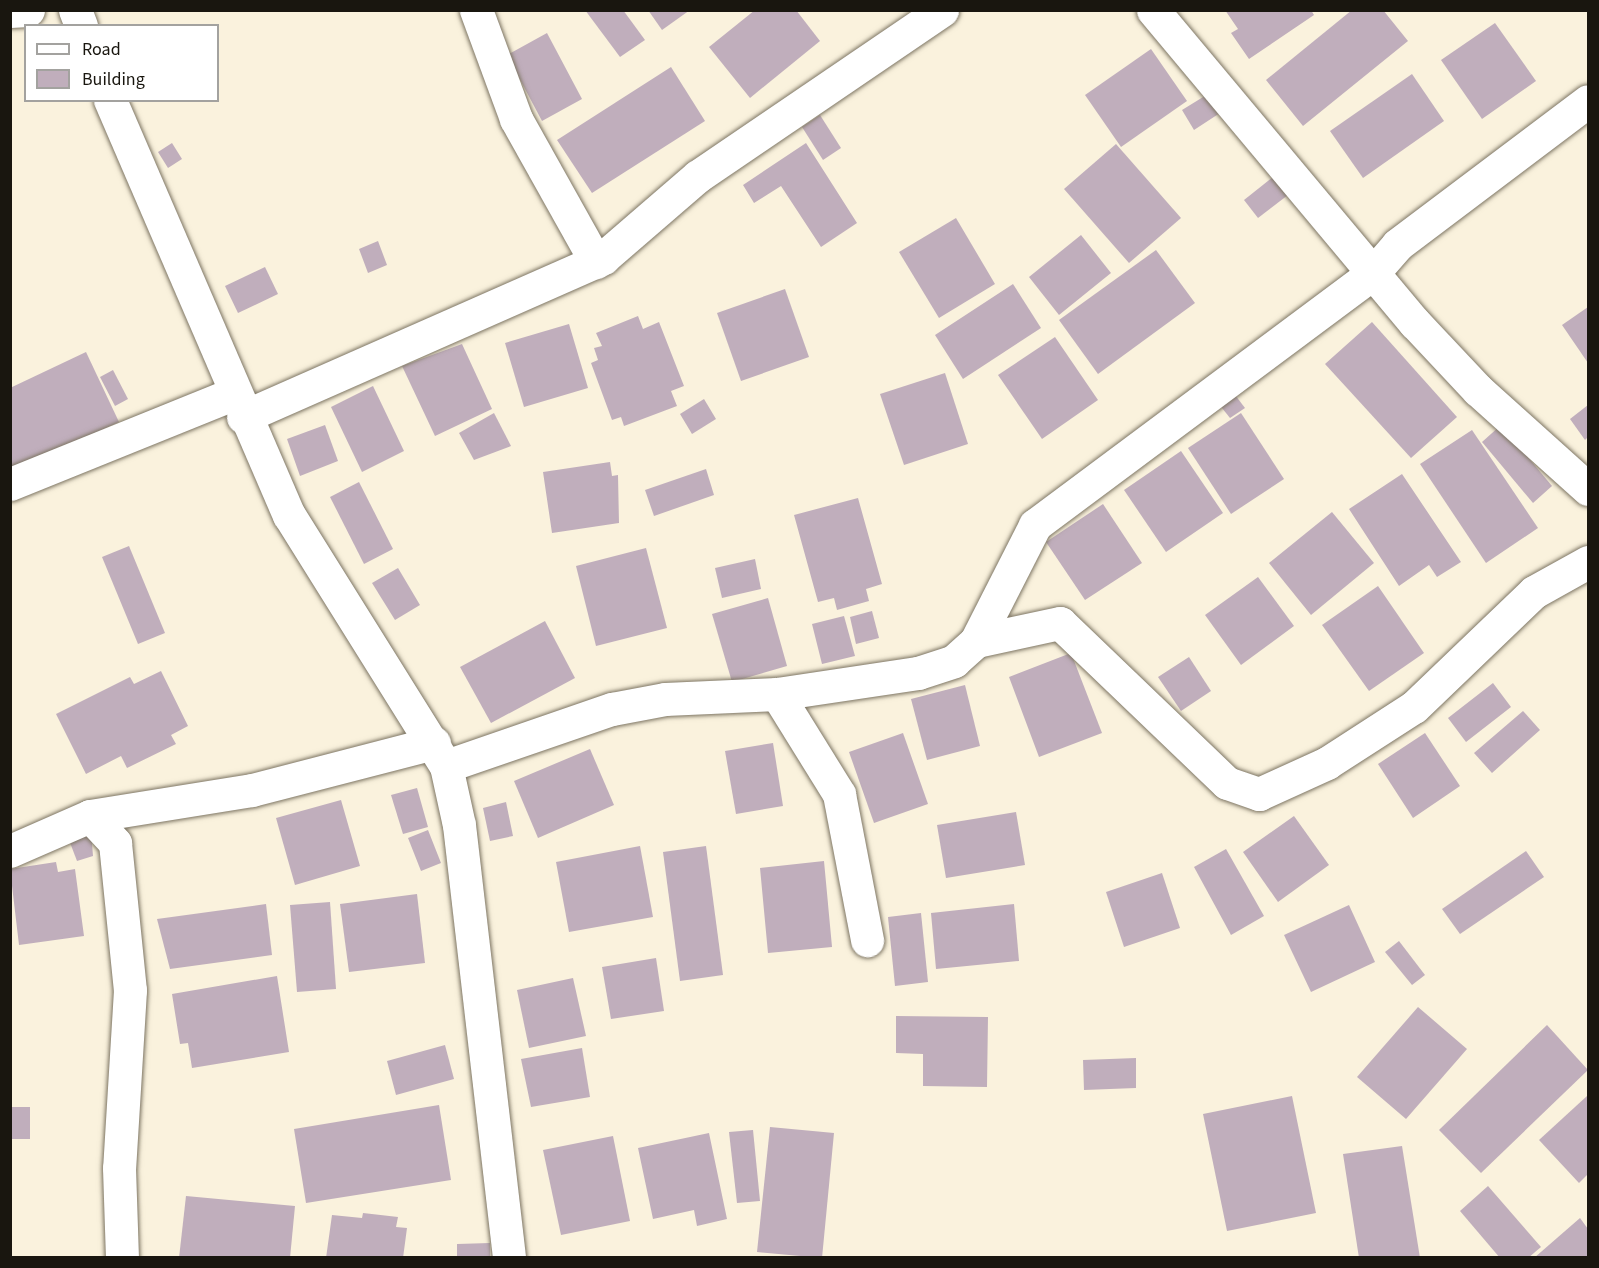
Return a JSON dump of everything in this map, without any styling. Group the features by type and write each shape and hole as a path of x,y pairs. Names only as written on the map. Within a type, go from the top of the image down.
{"street":[{"path":"10,12 28,10"},
{"path":"476,10 516,119 596,262"},
{"path":"10,484 238,406 596,262 698,176 942,10"},
{"path":"1153,10 1373,273 1478,390 1588,489"},
{"path":"10,851 90,816 252,790 440,754 612,709 665,699 777,694 918,673 954,661 976,641 1035,525 1373,273 1397,245 1588,101"},
{"path":"111,102 238,406 289,515 440,754 459,825 509,1257 514,1257"},
{"path":"976,641 1060,623 1227,783 1258,794 1327,763 1414,707 1534,591 1588,562"},
{"path":"777,694 839,794 867,940"},
{"path":"90,816 115,843 130,990 118,1168 122,1257"}],"building":[{"path":"585,10 623,10 645,40 620,57"},
{"path":"648,10 690,10 662,30"},
{"path":"755,10 796,10 820,41 750,98 709,47"},
{"path":"1225,10 1311,10 1314,15 1249,59 1231,33 1238,29"},
{"path":"1352,10 1383,10 1408,41 1303,126 1266,80"},
{"path":"1495,23 1536,81 1482,119 1441,60"},
{"path":"547,33 582,99 542,121 507,55"},
{"path":"1151,49 1187,101 1121,147 1085,95"},
{"path":"671,67 705,121 592,193 557,140"},
{"path":"1412,74 1444,121 1363,178 1330,131"},
{"path":"1208,94 1220,113 1194,130 1182,110"},
{"path":"820,115 841,148 823,160 802,127"},
{"path":"172,143 182,159 168,168 158,152"},
{"path":"806,143 857,223 821,247 781,186 754,203 743,185"},
{"path":"1116,144 1181,218 1129,263 1064,189"},
{"path":"1273,177 1288,195 1258,218 1244,200"},
{"path":"956,218 995,284 939,318 899,252"},
{"path":"1081,235 1111,273 1059,315 1029,277"},
{"path":"378,241 387,265 368,273 359,249"},
{"path":"1156,250 1195,303 1098,374 1059,320"},
{"path":"265,267 278,294 238,313 225,286"},
{"path":"1013,284 1041,328 963,379 935,335"},
{"path":"785,289 809,357 741,381 717,313"},
{"path":"1588,307 1588,363 1562,325"},
{"path":"638,316 643,329 659,322 684,386 671,391 677,406 624,426 621,417 612,420 591,363 598,360 594,348 602,346 596,333"},
{"path":"1372,322 1457,417 1411,458 1325,364"},
{"path":"569,324 588,388 524,407 505,343"},
{"path":"1055,337 1098,400 1042,439 998,375"},
{"path":"462,344 492,409 435,436 402,366"},
{"path":"86,352 119,422 10,473 10,388"},
{"path":"113,370 128,399 115,406 100,377"},
{"path":"945,373 968,444 904,465 880,394"},
{"path":"373,386 404,451 362,472 331,407"},
{"path":"1229,387 1245,408 1230,418 1214,398"},
{"path":"704,399 716,419 692,434 680,414"},
{"path":"1588,405 1588,437 1585,440 1570,419"},
{"path":"494,413 511,446 474,460 459,433"},
{"path":"1241,413 1284,479 1231,514 1188,448"},
{"path":"325,425 338,461 300,476 287,439"},
{"path":"1501,425 1552,486 1533,503 1482,442"},
{"path":"1472,430 1538,528 1486,563 1420,464"},
{"path":"1181,451 1223,513 1166,552 1124,490"},
{"path":"610,462 612,476 618,475 619,523 552,533 543,472"},
{"path":"706,469 714,495 654,516 645,490"},
{"path":"1402,474 1461,562 1437,577 1429,565 1399,586 1349,509"},
{"path":"359,482 393,549 364,564 330,497"},
{"path":"858,498 882,584 866,589 869,601 837,610 834,598 818,602 794,515"},
{"path":"1103,504 1142,563 1085,600 1046,542"},
{"path":"1332,512 1374,563 1311,615 1269,563"},
{"path":"129,546 165,633 138,644 102,557"},
{"path":"646,548 667,628 596,646 576,566"},
{"path":"755,559 761,589 722,598 715,568"},
{"path":"398,568 420,605 395,620 372,583"},
{"path":"1258,577 1294,626 1241,665 1205,615"},
{"path":"1378,586 1424,653 1369,691 1322,625"},
{"path":"768,598 787,666 732,682 712,614"},
{"path":"872,611 879,638 856,644 850,617"},
{"path":"844,616 855,656 822,664 812,624"},
{"path":"545,621 575,678 491,723 460,667"},
{"path":"1071,653 1102,733 1039,757 1009,677"},
{"path":"1189,657 1211,691 1181,711 1158,677"},
{"path":"161,671 188,726 171,735 176,744 127,768 121,756 86,774 56,714 130,677 134,684"},
{"path":"1493,683 1511,707 1466,742 1448,718"},
{"path":"965,685 980,746 927,760 911,699"},
{"path":"1523,711 1540,730 1492,773 1474,753"},
{"path":"903,733 928,804 874,823 849,752"},
{"path":"1425,733 1460,786 1413,818 1378,764"},
{"path":"773,743 783,806 736,814 725,751"},
{"path":"590,749 614,805 538,838 514,781"},
{"path":"417,788 428,827 403,834 391,795"},
{"path":"341,800 360,866 295,885 276,818"},
{"path":"506,802 513,836 490,841 483,808"},
{"path":"1016,812 1025,865 946,878 937,825"},
{"path":"1294,816 1329,865 1278,902 1243,852"},
{"path":"428,830 441,863 421,871 408,838"},
{"path":"91,832 93,856 77,861 69,840"},
{"path":"640,846 653,917 569,932 556,862"},
{"path":"706,846 723,975 680,981 663,852"},
{"path":"1226,849 1264,916 1231,935 1194,867"},
{"path":"1526,851 1544,877 1460,934 1442,909"},
{"path":"824,861 832,947 768,953 760,868"},
{"path":"56,862 58,872 75,869 84,936 19,945 10,869"},
{"path":"1162,873 1180,928 1124,947 1106,892"},
{"path":"417,894 425,963 349,972 340,904"},
{"path":"330,902 336,989 297,992 290,905"},
{"path":"266,904 272,955 170,969 157,919"},
{"path":"1014,904 1019,961 936,969 931,913"},
{"path":"1349,905 1375,962 1311,992 1284,935"},
{"path":"921,913 928,982 895,986 888,917"},
{"path":"1399,941 1425,975 1412,985 1385,952"},
{"path":"656,958 664,1011 611,1019 602,967"},
{"path":"277,976 289,1052 192,1068 188,1043 180,1044 172,994"},
{"path":"573,978 586,1036 529,1048 517,990"},
{"path":"1418,1007 1467,1049 1406,1119 1357,1077"},
{"path":"896,1016 988,1017 987,1087 923,1086 923,1054 896,1053"},
{"path":"1547,1025 1588,1070 1481,1173 1439,1130"},
{"path":"445,1045 454,1079 396,1095 387,1061"},
{"path":"582,1048 590,1097 531,1107 521,1059"},
{"path":"1136,1058 1136,1088 1084,1090 1083,1060"},
{"path":"1292,1096 1316,1213 1227,1231 1203,1114"},
{"path":"1587,1096 1588,1174 1579,1183 1539,1140"},
{"path":"439,1105 451,1180 306,1203 294,1129"},
{"path":"10,1107 30,1107 30,1139 10,1139"},
{"path":"770,1127 834,1133 822,1258 757,1252"},
{"path":"753,1130 760,1201 737,1203 729,1132"},
{"path":"709,1133 727,1219 697,1226 694,1210 653,1219 638,1148"},
{"path":"613,1136 630,1221 561,1235 543,1150"},
{"path":"1402,1146 1420,1258 1359,1258 1343,1154"},
{"path":"1488,1186 1541,1247 1528,1258 1500,1258 1460,1211"},
{"path":"186,1196 295,1206 290,1258 179,1258"},
{"path":"363,1213 398,1217 396,1227 407,1228 403,1258 326,1258 332,1215 362,1218"},
{"path":"1580,1218 1588,1229 1588,1258 1534,1258"},
{"path":"490,1243 490,1258 457,1258 457,1244"}]}
